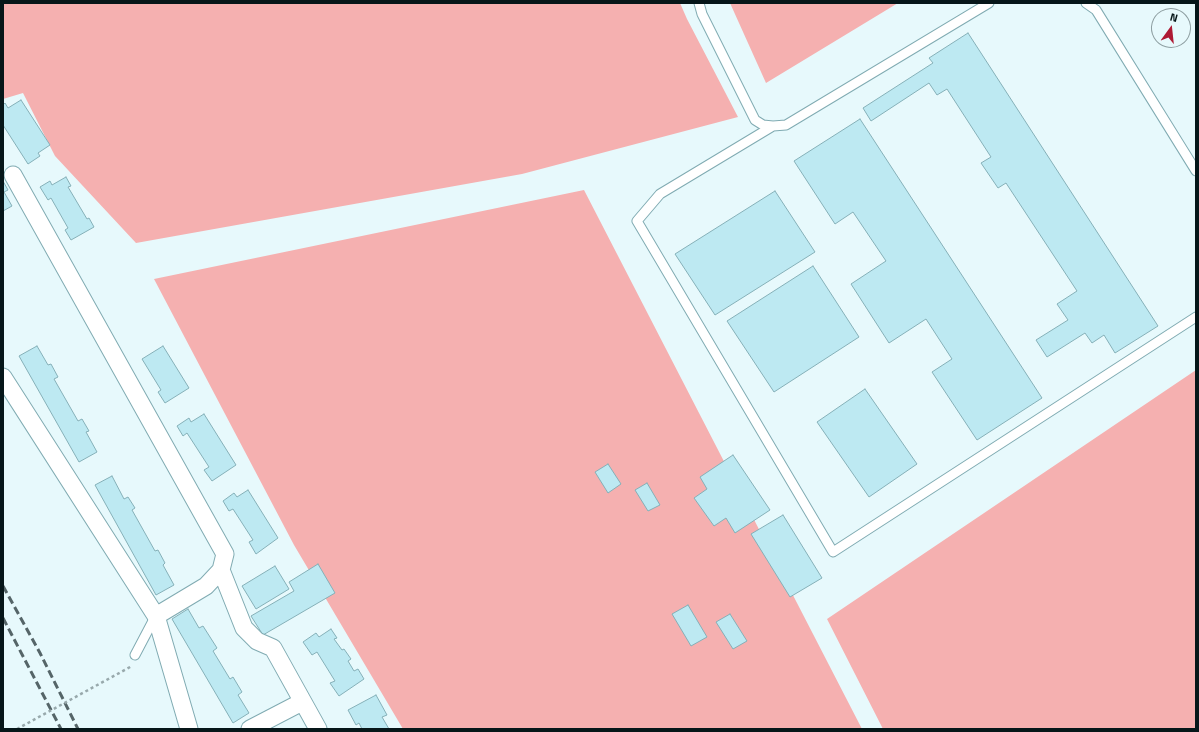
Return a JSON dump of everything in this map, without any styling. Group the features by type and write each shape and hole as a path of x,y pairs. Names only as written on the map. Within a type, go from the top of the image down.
{"street":[{"path":"13,175 225,554 221,570 206,586 156,616"},
{"path":"3,377 156,616 189,729"},
{"path":"221,570 244,628 257,641 273,648 318,729"},
{"path":"250,729 302,702"}],"lane":[{"path":"699,3 702,14 755,120 763,125 773,126 786,125 989,3"},
{"path":"1086,3 1096,10 1196,171"},
{"path":"773,126 660,194 637,222 833,552 1196,317"},
{"path":"135,655 156,616"}],"path":[{"path":"17,729 132,666"}],"shaded area":[{"path":"3,3 680,3 738,117 522,174 136,243 55,156 23,93 3,99"},
{"path":"730,3 898,3 766,83"},
{"path":"584,190 862,729 403,729 294,545 154,279"},
{"path":"1196,370 1196,729 883,729 827,619"}],"building":[{"path":"968,33 1158,326 1115,353 1104,335 1092,343 1085,333 1047,357 1036,340 1068,320 1057,304 1077,291 1006,183 998,188 981,163 991,157 947,89 937,95 929,83 871,121 863,108 933,63 929,58"},
{"path":"21,100 50,145 38,153 40,156 28,164 3,125 3,105 5,103 8,108"},
{"path":"860,119 1042,398 977,440 932,372 952,359 926,319 889,343 851,284 886,261 853,212 835,224 794,161"},
{"path":"66,177 71,186 68,187 87,219 89,218 94,227 71,240 65,230 68,228 51,198 48,200 40,187 50,181 52,185"},
{"path":"3,181 8,190 4,192 12,206 3,211"},
{"path":"775,191 815,252 715,315 675,254"},
{"path":"813,266 859,337 774,392 727,321"},
{"path":"37,346 48,365 51,364 58,377 54,379 78,421 82,419 89,431 86,432 97,452 79,462 19,356"},
{"path":"163,346 189,388 165,403 158,392 161,390 142,359"},
{"path":"865,389 917,464 869,497 817,422"},
{"path":"204,414 236,465 212,481 204,470 209,467 187,433 183,436 177,426 189,418 191,422"},
{"path":"733,455 770,510 735,533 726,518 714,526 694,498 707,489 700,477"},
{"path":"608,464 621,484 608,493 595,472"},
{"path":"112,476 124,499 128,497 135,508 132,510 155,551 158,550 165,563 163,565 174,585 156,595 95,485"},
{"path":"647,483 660,505 648,511 635,490"},
{"path":"248,490 278,538 256,554 249,542 253,540 233,509 229,511 223,501 234,493 237,497"},
{"path":"783,515 822,578 790,597 751,534"},
{"path":"318,564 335,593 263,635 251,616 294,591 289,582"},
{"path":"275,566 289,589 256,609 242,586"},
{"path":"688,605 707,637 691,646 672,614"},
{"path":"188,609 199,628 203,626 217,648 213,651 230,679 233,677 242,692 238,695 249,713 233,723 172,619"},
{"path":"730,614 747,641 733,649 716,622"},
{"path":"331,629 337,638 334,639 351,659 348,661 354,671 358,669 364,679 339,696 330,683 335,681 317,652 312,655 303,642 316,633 319,637"},
{"path":"376,695 387,715 382,717 389,729 362,729 359,723 356,725 348,710"}],"railway":[{"path":"3,586 40,653 78,729"},
{"path":"3,618 61,729"}]}
